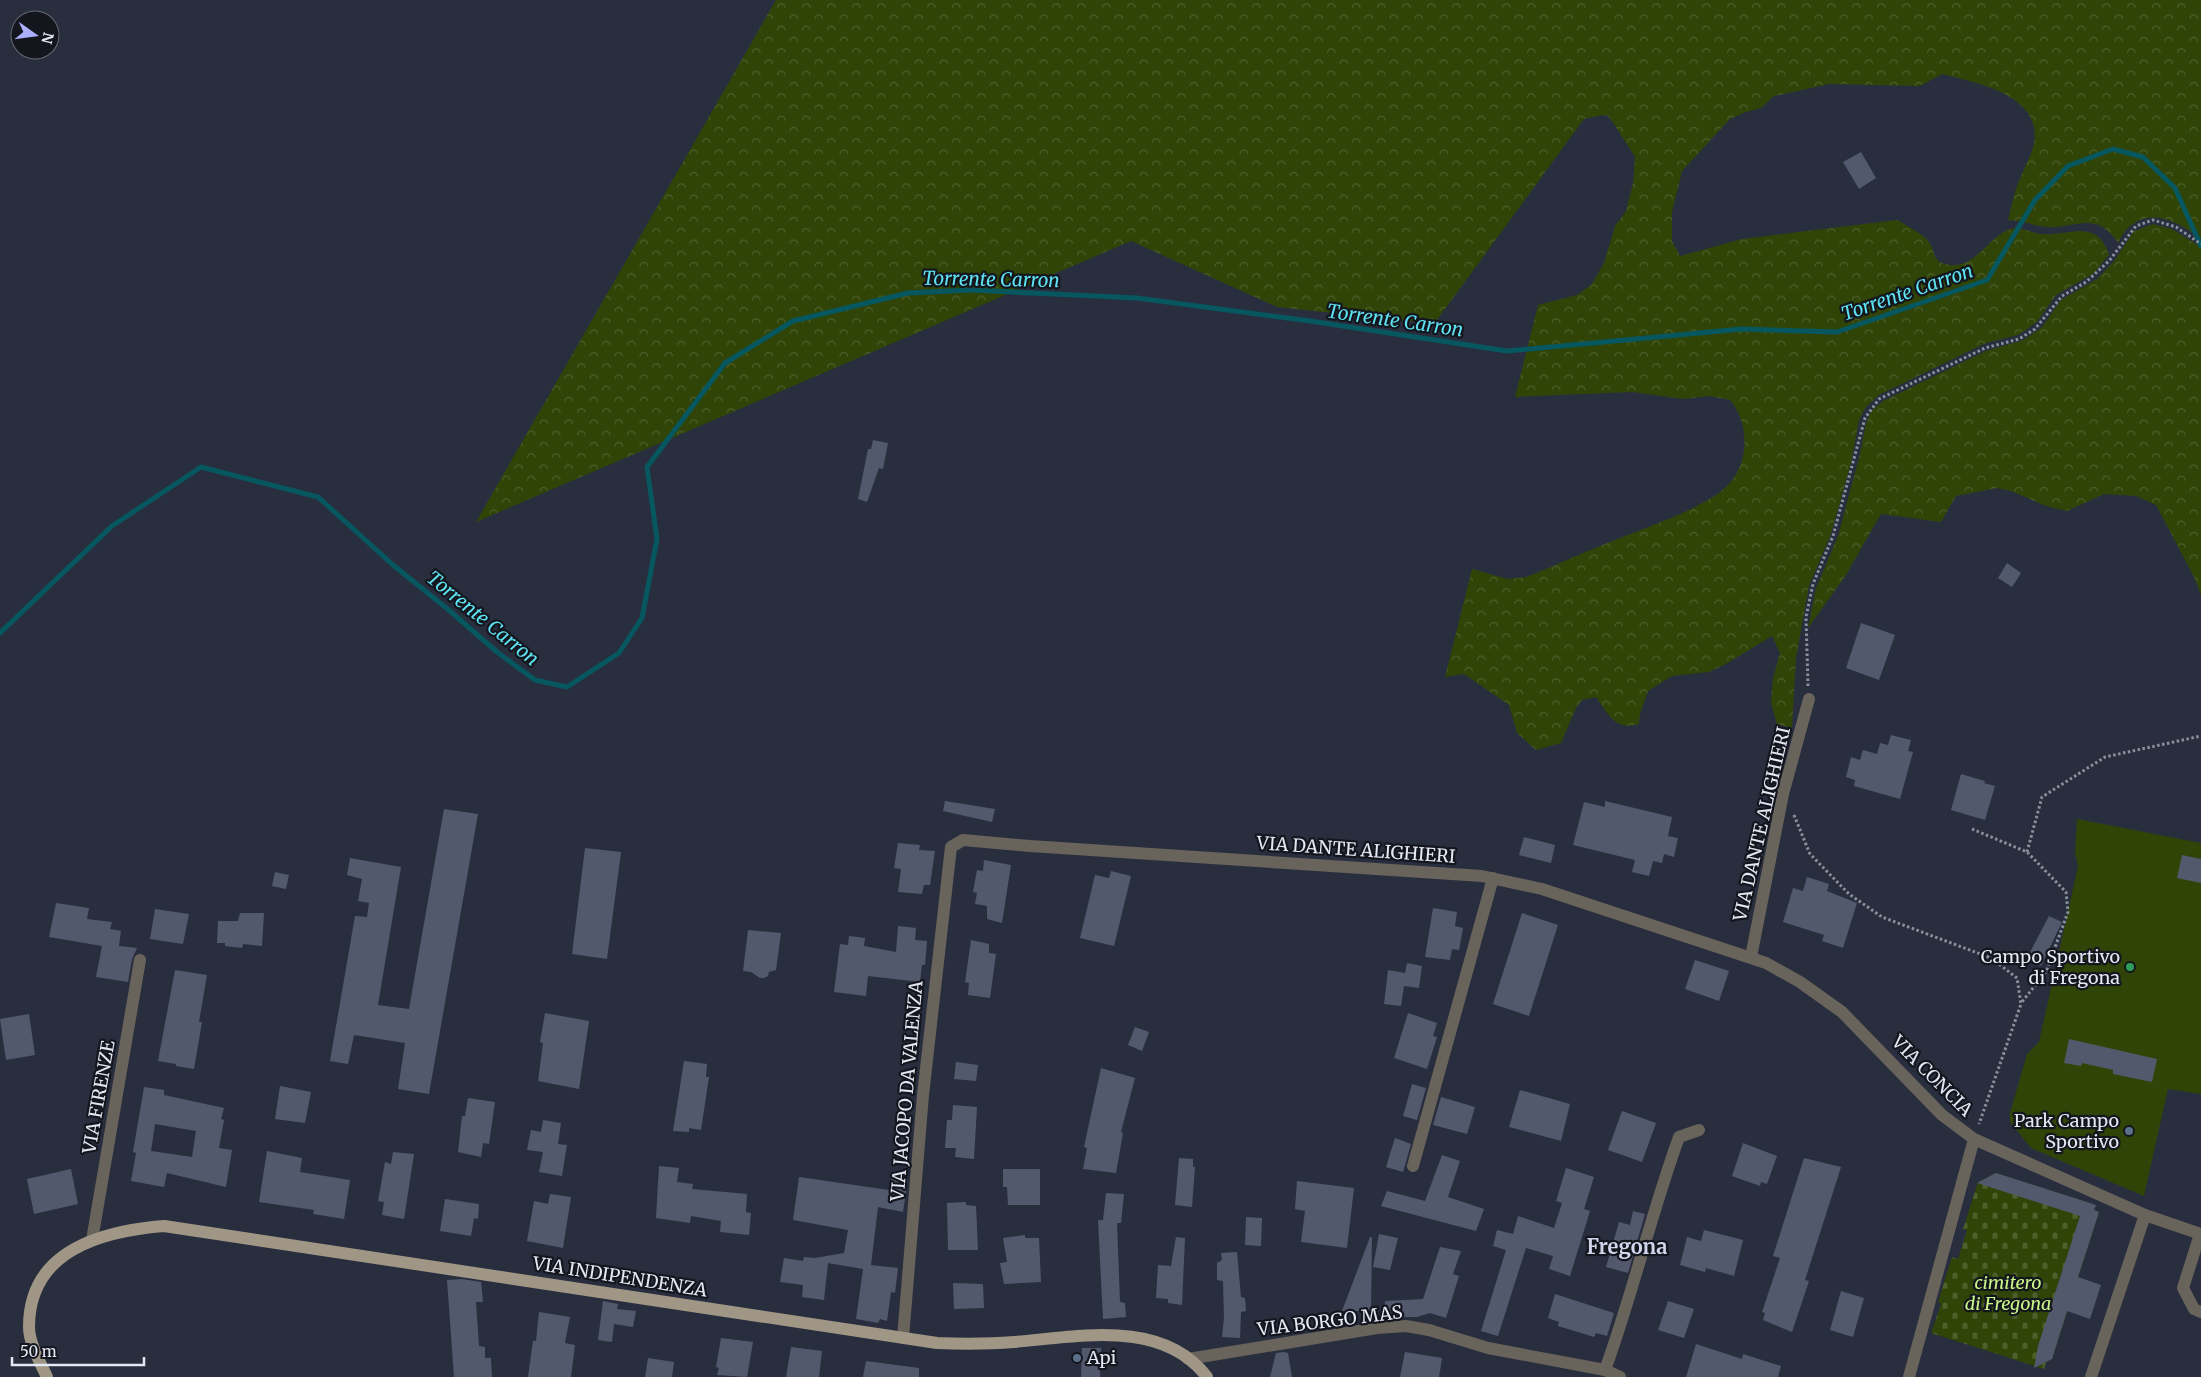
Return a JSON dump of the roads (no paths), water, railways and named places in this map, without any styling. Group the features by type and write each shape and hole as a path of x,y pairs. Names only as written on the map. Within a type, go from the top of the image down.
{"main road":[{"name":"VIA INDIPENDENZA","path":"47,1377 28,1328 31,1307 37,1287 51,1266 66,1253 92,1240 129,1229 164,1226 937,1343 974,1345 1100,1334 1138,1338 1173,1348 1207,1377"}],"street":[{"name":"VIA DANTE ALIGHIERI","path":"1750,957 1783,794 1809,700"},
{"name":"VIA DANTE ALIGHIERI","path":"951,847 963,840 1494,878 1542,889 1766,963"},
{"name":"VIA JACOPO DA VALENZA","path":"903,1338 922,1095 951,847"},
{"path":"1413,1166 1494,878"},
{"name":"VIA FIRENZE","path":"92,1240 140,960"},
{"name":"VIA CONCIA","path":"1766,963 1800,982 1842,1012 1942,1115 1974,1139 2145,1215 2201,1234 2183,1288 2194,1309 2201,1312"},
{"path":"1605,1370 1632,1291 1668,1168 1679,1138 1699,1130"},
{"path":"1909,1377 1974,1139"},
{"path":"2091,1377 2145,1215"},
{"name":"VIA BORGO MAS","path":"1188,1359 1377,1328 1406,1326 1429,1330 1488,1348 1605,1370 1620,1377"}],"waterway":[{"name":"Torrente Carron","path":"0,633 112,526 201,467 318,497 393,565 497,652 535,680 567,687 619,653 642,618 657,539 647,467 725,363 793,321 908,293 971,290 1137,298 1310,321 1507,351 1742,329 1837,332 1987,280 2035,200 2068,166 2113,149 2143,157 2175,188 2201,246"}],"place":[{"name":"Campo Sportivo di Fregona","path":"2130,967"},
{"name":"Park Campo Sportivo","path":"2129,1131"},
{"name":"Api","path":"1077,1358"}],"district":[{"name":"Fregona","path":"1627,1247"}],"park label":[{"name":"cimitero di Fregona","path":"2008,1294"}]}
